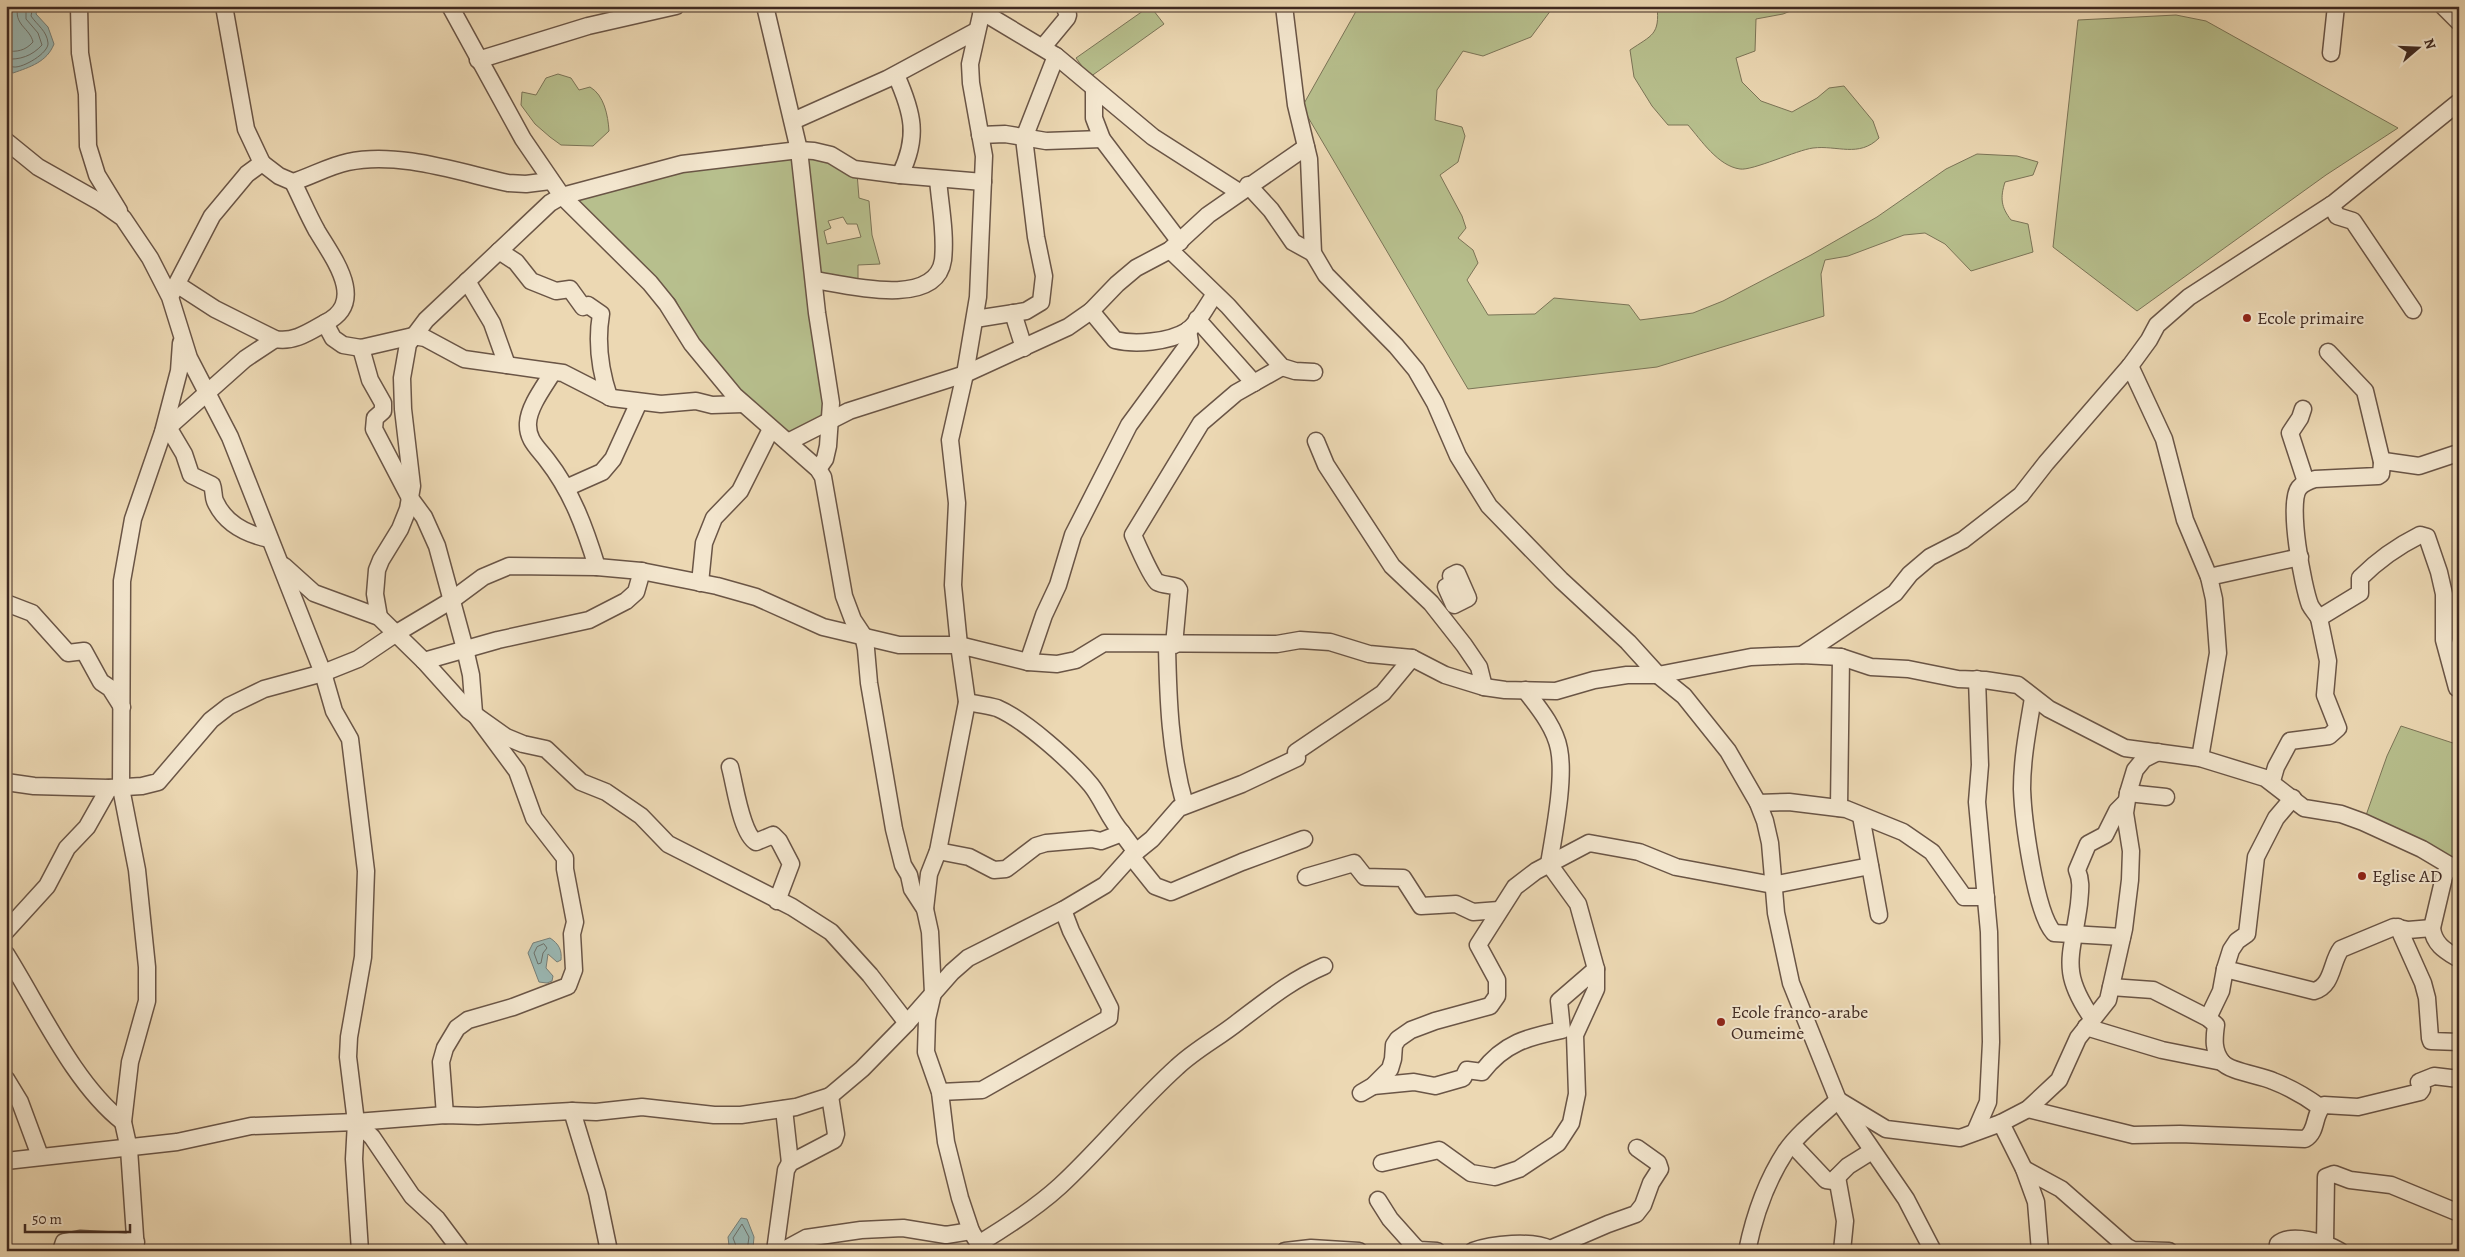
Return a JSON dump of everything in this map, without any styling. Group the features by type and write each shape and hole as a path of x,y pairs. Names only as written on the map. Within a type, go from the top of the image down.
{"street":[{"path":"174,291 282,341 299,337 336,318 342,309 345,296 343,275 293,182 279,176 262,164 246,129 224,6"},
{"path":"450,6 523,139 550,181 562,196 650,284 667,304 692,344 708,365 744,404 818,469 825,486 844,596 853,620 863,635 869,683 893,824 903,865 909,874 912,888 925,909"},
{"path":"478,60 588,26 676,6"},
{"path":"765,6 778,67 794,121 815,280 831,420 825,459 818,469"},
{"path":"975,319 1034,308 1041,302 1044,292 1044,276 1036,237 1024,138 1050,52 1067,18 1068,12 1064,6"},
{"path":"1284,6 1296,105 1309,159 1313,253 1326,275 1396,346 1416,370 1435,403 1458,456 1489,506 1561,580 1628,642 1658,675 1684,696 1728,751 1758,802 1770,843 1776,913 1791,983 1838,1100 1906,1199 1934,1251"},
{"path":"2331,53 2336,6"},
{"path":"2443,6 2459,22"},
{"path":"82,9 80,53 86,94 88,146 97,176 123,218 174,291 181,335 189,358 230,437 323,673 334,711 350,739 366,871 363,957 349,1038 348,1057 356,1122 354,1159 360,1251"},
{"path":"978,1242 946,1142 940,1092 926,1052 927,1019 933,993 930,932 925,909 929,874 938,851 967,702 953,584 957,503 950,440 965,374 978,297 984,156 970,64 982,9 1050,52 1153,137 1244,189 1270,210 1293,242 1313,253"},
{"path":"794,121 896,75 976,31"},
{"path":"896,75 907,100 913,139 909,158 900,176"},
{"path":"1094,90 1094,118 1102,139 1175,246 1215,294 1282,367 1295,371 1314,372"},
{"path":"1802,655 1895,593 1910,574 1930,557 1964,540 2021,495 2046,463 2130,366 2149,340 2157,325 2189,298 2331,205 2459,102"},
{"path":"980,135 997,133 1046,141 1102,139"},
{"path":"6,141 38,167 100,202 123,218"},
{"path":"788,442 849,411 965,374 1068,327 1091,311 1117,284 1136,268 1175,246 1208,216 1306,147"},
{"path":"379,617 375,594 378,570 381,560 400,529 410,498 412,472 403,410 402,378 408,344 426,320 529,222 562,196 682,164 799,150 814,151 831,156 854,169 900,176 983,182"},
{"path":"293,182 346,162 374,158 400,160 508,183 526,184 550,181"},
{"path":"174,291 212,216 247,174 262,164"},
{"path":"815,280 893,292 910,290 935,276 943,261 938,178"},
{"path":"2331,205 2336,216 2353,221 2413,310"},
{"path":"499,251 516,262 531,281 556,292 570,289 583,306 588,305 602,314 598,336 600,359 609,397"},
{"path":"467,281 492,323 507,365"},
{"path":"1028,662 1044,615 1058,585 1073,535 1129,424 1190,342 1193,325 1215,294"},
{"path":"1091,311 1115,340 1124,342 1161,339 1193,325"},
{"path":"1013,313 1024,348"},
{"path":"325,323 337,342 361,348 413,336 425,338 464,359 569,376 609,397 661,404 696,401 723,405 744,404"},
{"path":"1193,325 1254,383"},
{"path":"61,1251 64,1242 80,1239 136,1246 131,1200 129,1149 123,1122 130,1062 147,1001 147,967 137,870 114,788 122,707 122,581 133,518 165,429 179,371 181,335"},
{"path":"165,429 254,352 275,339"},
{"path":"361,348 370,380 383,403 383,411 374,422 374,429 410,498 430,528 465,649 474,713 518,771 534,818 566,858 565,869 575,922 572,938 575,956 574,970 568,986 468,1020 457,1028 445,1048 441,1062 445,1115"},
{"path":"2272,781 2276,766 2290,741 2329,736 2338,728 2325,695 2328,661 2319,618 2311,607 2300,557 2294,518 2295,496 2298,489 2306,482 2315,479 2378,476 2381,474 2382,462 2365,391 2328,352"},
{"path":"2130,366 2164,439 2186,520 2208,577 2214,599 2218,654 2200,758"},
{"path":"1185,805 1178,782 1172,744 1170,645 1179,590 1177,587 1154,580 1133,535 1200,423 1221,404 1282,367"},
{"path":"553,372 532,410 528,422 529,434 532,443 566,488 580,513 597,567"},
{"path":"566,488 602,472 613,459 639,402"},
{"path":"2303,409 2300,418 2290,433 2306,482"},
{"path":"165,429 184,454 189,472 194,478 212,485 214,499 224,515 244,533 269,539"},
{"path":"700,583 704,543 711,524 717,513 740,491 771,429"},
{"path":"1316,441 1326,465 1392,566 1431,603 1480,667 1484,687"},
{"path":"2382,462 2419,466 2455,454 2459,456"},
{"path":"2319,618 2360,593 2360,578 2379,563 2386,554 2420,535 2427,537 2439,572 2451,594 2444,640 2457,688"},
{"path":"2208,577 2300,557"},
{"path":"279,561 314,593 379,617 424,661 468,710 506,737 523,744 546,749 581,782 606,792 641,816 668,844 792,907 840,940 907,1023"},
{"path":"6,782 34,786 114,788 142,786 158,782 211,720 248,696 272,686 323,673 358,659 395,634 452,600 483,577 509,566 597,567 642,571 756,597 823,627 899,645 959,645 1028,662 1066,664 1104,643 1170,645 1277,644 1300,640 1330,642 1368,654 1412,658 1445,674 1484,687 1505,690 1556,691 1594,680 1627,675 1658,675 1736,660 1802,655 1841,657 1870,667 1908,669 1958,679 1977,679 2018,685 2033,698 2089,731 2125,748 2200,758 2272,781 2304,808 2341,814 2422,848 2454,868 2444,877 2432,928 2433,936 2440,947 2459,959"},
{"path":"424,661 465,649 589,620 626,602 636,592 642,571"},
{"path":"6,603 32,613 68,653 84,651 101,682 110,688 122,707"},
{"path":"1839,808 1841,657"},
{"path":"6,1160 95,1150 129,1149 177,1142 251,1126 356,1122 445,1115 478,1116 572,1111 596,1112 642,1107 714,1115 741,1115 784,1109 830,1096 862,1069 907,1023 952,972 968,958 1064,910 1105,885 1152,838 1174,812 1185,805 1242,784 1297,755 1383,693 1412,658"},
{"path":"1975,1132 1988,1102 1991,1042 1986,897 1977,802 1980,765 1977,679"},
{"path":"1382,1163 1439,1150 1471,1173 1495,1178 1519,1169 1558,1143 1571,1124 1577,1094 1575,1035 1596,989 1596,969 1578,904 1549,864 1559,786 1559,748 1547,719 1525,690"},
{"path":"2033,698 2025,749 2022,789 2039,904 2049,927 2054,932 2122,938"},
{"path":"967,702 997,708 1024,723 1066,759 1091,785 1113,823 1122,833 1155,886 1171,892 1242,862 1304,839"},
{"path":"1838,1100 1850,1109 1886,1128 1951,1138 2001,1123 2028,1109 2059,1080 2078,1038 2108,1000 2122,938 2130,880 2131,851 2126,813 2127,797 2135,770 2144,759 2158,752"},
{"path":"730,767 751,839 756,842 773,835 779,841 791,864 777,901"},
{"path":"6,932 47,886 66,848 87,827 114,788"},
{"path":"2127,797 2117,811 2105,836 2088,844 2077,870 2082,880 2075,933 2069,956 2071,979 2089,1022 2162,1050 2222,1062 2227,1066 2272,1080 2299,1092 2320,1108"},
{"path":"2127,797 2166,797"},
{"path":"2208,1018 2221,991 2225,969 2237,941 2247,934 2256,857 2276,818 2293,798"},
{"path":"1758,802 1789,802 1839,808 1904,832 1922,843 1932,852 1964,896 1986,897"},
{"path":"1861,816 1879,915"},
{"path":"938,851 969,857 994,870 1006,869 1036,846 1046,843 1092,839 1101,841 1122,833"},
{"path":"1596,969 1559,1001 1562,1030 1524,1038 1494,1056 1482,1072 1467,1070 1463,1078 1435,1086 1414,1082 1367,1090 1390,1069 1394,1044 1411,1030 1490,1006 1497,996 1497,980 1478,945 1499,910 1515,886 1549,864 1588,843 1639,852 1676,867 1773,885 1870,866"},
{"path":"1306,877 1354,863 1366,877 1403,878 1421,906 1456,904 1473,912 1499,910"},
{"path":"940,1092 982,1090 1109,1018 1110,1008 1071,931 1064,910"},
{"path":"2225,969 2314,991 2319,990 2327,981 2341,949 2398,927 2408,930 2432,928"},
{"path":"2398,927 2423,982 2427,998 2431,1040 2459,1042"},
{"path":"6,954 90,1089 107,1110 123,1122"},
{"path":"782,1251 806,1238 861,1230 903,1228 978,1242 1028,1212 1060,1186 1160,1083 1196,1050 1237,1023 1267,998 1303,976 1324,966"},
{"path":"2111,987 2153,990 2208,1018 2216,1025 2213,1041 2222,1062"},
{"path":"2028,1109 2133,1135 2180,1134 2305,1139 2311,1134 2320,1108 2330,1104 2358,1106 2420,1092 2422,1088 2419,1082 2428,1077 2459,1079"},
{"path":"6,1079 20,1102 40,1156"},
{"path":"775,1251 786,1170 790,1163 834,1140 836,1125 830,1096"},
{"path":"1747,1251 1753,1225 1771,1180 1792,1144 1838,1100"},
{"path":"784,1109 790,1163"},
{"path":"572,1111 594,1184 608,1251"},
{"path":"356,1122 372,1137 412,1196 437,1219 461,1251"},
{"path":"2001,1123 2024,1169 2036,1202 2040,1251"},
{"path":"1792,1144 1826,1180 1833,1181 1848,1166 1872,1151"},
{"path":"1473,1251 1525,1244 1557,1249 1608,1224 1636,1214 1641,1208 1651,1183 1660,1169 1658,1163 1637,1148"},
{"path":"2024,1169 2061,1188 2127,1247 2133,1250 2169,1251"},
{"path":"2325,1243 2326,1177 2330,1174 2350,1180 2391,1186 2459,1212"},
{"path":"1837,1177 1844,1222 1842,1251"},
{"path":"1378,1200 1390,1219 1415,1247 1419,1250 1437,1251"},
{"path":"2277,1251 2278,1244 2287,1238 2325,1243 2340,1251"},
{"path":"1285,1251 1311,1248 1359,1251"}],"green space":[{"path":"1150,6 1164,24 1090,77 1076,58"},
{"path":"1359,6 1554,6 1531,37 1483,56 1463,51 1437,90 1435,120 1462,127 1465,136 1458,162 1440,175 1462,216 1466,228 1458,238 1473,250 1478,263 1467,280 1488,315 1535,314 1554,298 1629,305 1640,320 1693,313 1723,301 1811,255 1877,217 1946,169 1977,154 2017,156 2038,162 2033,175 2005,182 2002,193 2003,206 2011,220 2028,224 2033,252 1971,271 1945,244 1925,233 1904,235 1848,256 1825,260 1821,274 1824,316 1657,367 1468,389 1302,107"},
{"path":"1657,6 1803,6 1783,14 1756,19 1755,51 1736,58 1742,82 1761,101 1792,112 1817,98 1829,88 1844,86 1873,121 1879,138 1864,148 1813,148 1746,169 1732,167 1724,163 1711,152 1688,125 1668,125 1652,106 1634,77 1630,50 1649,37 1656,29"},
{"path":"2176,15 2206,21 2398,128 2326,175 2137,311 2053,247 2078,20"},
{"path":"558,74 571,78 579,90 590,87 602,100 608,118 609,131 593,146 561,145 535,124 521,105 522,92 536,95 546,78"},
{"path":"795,154 825,415 789,438 749,400 698,344 675,299 574,199 681,169"},
{"path":"802,155 829,157 857,173 859,198 869,201 872,235 880,264 858,265 858,283 816,279","holes":["843,217 847,224 857,224 861,237 827,244 824,231 831,228 828,221"]},
{"path":"2401,726 2459,745 2459,867 2364,821 2387,756"}],"water":[{"path":"6,6 38,6 36,14 48,27 54,44 42,60 13,73 6,69"},
{"path":"550,938 559,948 561,960 557,962 548,954 546,968 553,976 552,981 547,983 539,982 528,953 533,943"},
{"path":"741,1218 747,1219 754,1237 753,1248 744,1251 729,1246 728,1237"}],"place":[{"name":"Ecole primaire","path":"2247,318"},
{"name":"Eglise AD","path":"2362,876"},
{"name":"Ecole franco-arabe Oumeime","path":"1721,1022"}]}
